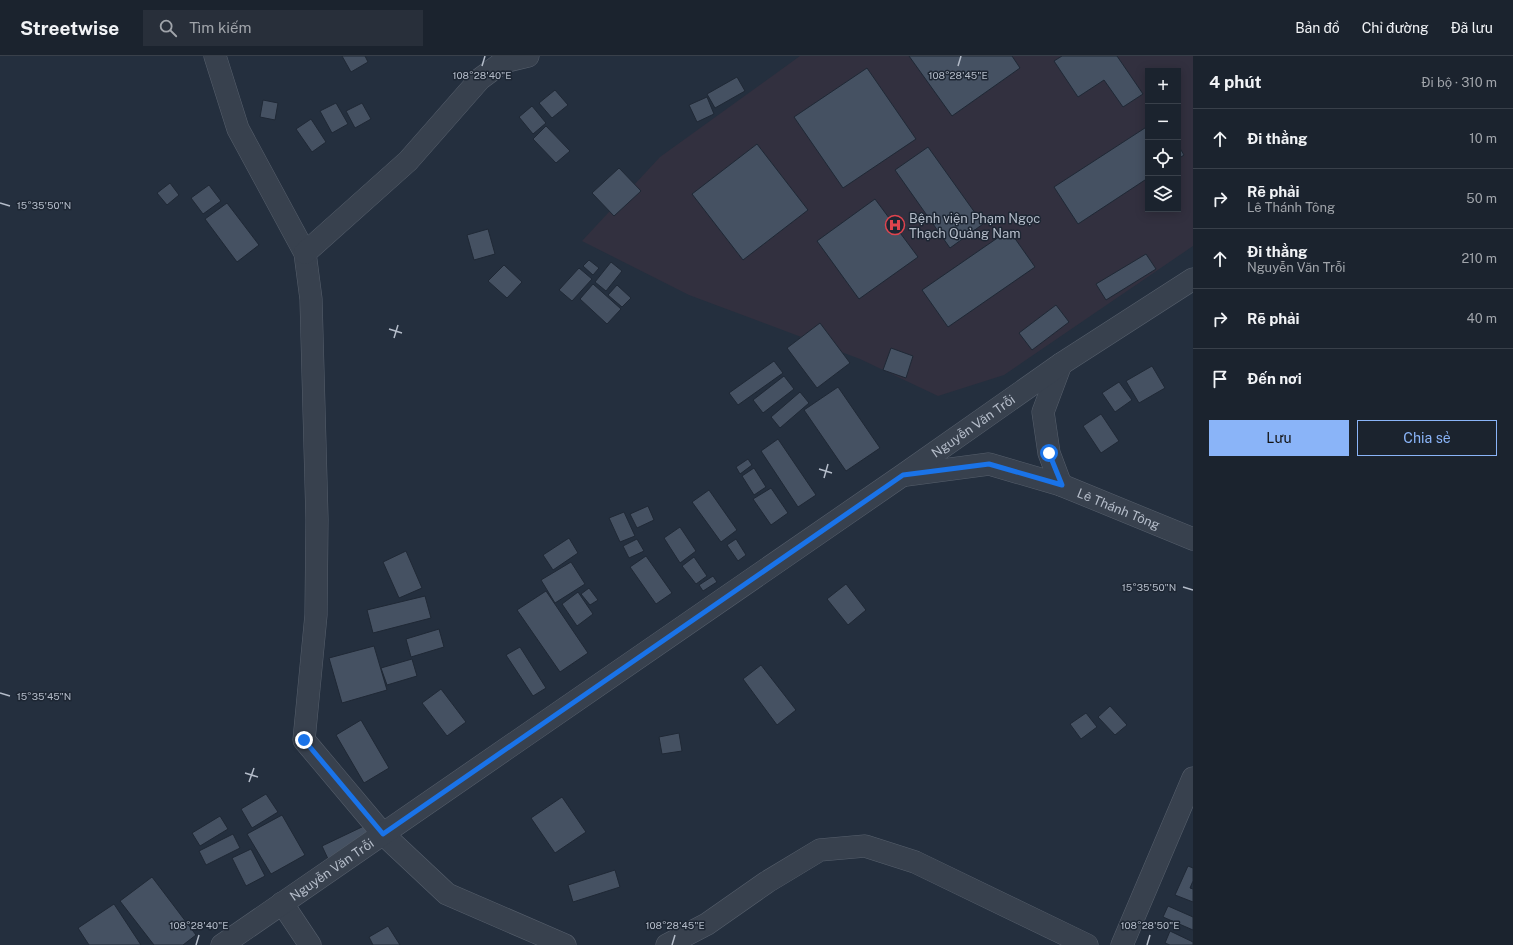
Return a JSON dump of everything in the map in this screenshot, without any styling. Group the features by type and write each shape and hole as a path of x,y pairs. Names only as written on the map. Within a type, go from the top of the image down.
{"street":[{"path":"215,56 238,130 305,253 311,299 317,519 316,615 304,740 383,834 447,894 565,945"},
{"path":"305,253 408,161 480,78 503,62 528,56"},
{"name":"Nguyễn Văn Trỗi","path":"222,945 903,475 1061,364 1193,278"},
{"path":"1061,364 1043,412 1049,453 1062,485"},
{"name":"Lê Thánh Tông","path":"903,475 989,464 1062,485 1193,539"},
{"path":"1122,945 1193,778"},
{"path":"667,945 707,924 767,882 820,850 865,846 915,862 1087,945"},
{"path":"282,903 310,945"}],"shaded area":[{"name":"Bệnh viện Phạm Ngọc Thạch Quảng Nam","path":"800,56 1193,56 1193,246 1004,375 938,396 860,359 689,295 582,241 660,157"}],"building":[{"path":"342,56 365,56 368,62 351,72"},
{"path":"909,56 1012,56 1020,68 952,116"},
{"path":"1062,56 1117,56 1143,94 1123,107 1104,80 1078,97 1054,61"},
{"path":"867,68 916,139 843,188 794,117"},
{"path":"737,77 745,91 715,108 707,94"},
{"path":"555,90 568,105 552,118 539,103"},
{"path":"707,97 714,114 697,122 689,105"},
{"path":"263,100 278,103 275,120 260,117"},
{"path":"336,103 348,124 332,133 320,111"},
{"path":"362,103 371,119 355,128 346,111"},
{"path":"532,106 546,123 533,134 519,117"},
{"path":"311,119 326,142 312,152 296,129"},
{"path":"546,126 570,151 556,163 533,139"},
{"path":"1145,128 1145,180 1078,224 1054,187"},
{"path":"757,144 808,210 743,260 692,194"},
{"path":"928,147 983,224 950,248 895,170"},
{"path":"1181,150 1184,155 1181,157"},
{"path":"619,168 641,191 614,216 592,193"},
{"path":"170,183 179,195 167,205 157,193"},
{"path":"209,185 221,201 203,214 191,198"},
{"path":"875,199 918,257 859,299 817,241"},
{"path":"227,203 259,245 237,262 205,219"},
{"path":"488,229 495,254 474,260 467,235"},
{"path":"1009,230 1035,267 948,327 922,290"},
{"path":"1146,254 1156,269 1106,300 1096,284"},
{"path":"589,260 599,268 593,275 583,266"},
{"path":"611,262 622,271 606,291 595,282"},
{"path":"504,265 522,282 507,298 488,281"},
{"path":"579,268 592,279 572,301 559,290"},
{"path":"593,284 621,309 607,324 580,299"},
{"path":"617,285 631,298 622,307 608,295"},
{"path":"1056,305 1069,322 1032,350 1019,333"},
{"path":"820,323 850,363 817,388 787,348"},
{"path":"891,348 913,356 906,378 883,370"},
{"path":"774,361 783,373 738,405 729,393"},
{"path":"1152,366 1165,388 1139,403 1126,381"},
{"path":"784,376 794,389 763,413 753,400"},
{"path":"1119,382 1132,400 1115,412 1102,393"},
{"path":"838,387 880,448 846,471 804,410"},
{"path":"800,392 809,403 780,428 771,417"},
{"path":"1101,414 1119,441 1101,453 1083,426"},
{"path":"778,439 816,495 798,507 761,451"},
{"path":"748,459 752,465 740,474 736,467"},
{"path":"754,468 766,487 754,495 742,476"},
{"path":"771,488 788,513 771,525 753,499"},
{"path":"709,490 737,530 721,542 692,502"},
{"path":"648,506 654,520 637,528 630,514"},
{"path":"624,512 635,536 620,542 609,518"},
{"path":"680,527 696,551 680,563 664,538"},
{"path":"569,538 578,553 553,570 543,555"},
{"path":"637,539 644,551 629,558 623,546"},
{"path":"736,539 746,555 738,561 727,545"},
{"path":"406,551 422,588 399,598 383,562"},
{"path":"646,556 672,593 656,604 630,567"},
{"path":"694,557 707,576 696,584 682,566"},
{"path":"571,562 585,584 555,603 541,580"},
{"path":"713,576 717,582 703,591 699,585"},
{"path":"846,584 866,610 848,625 827,599"},
{"path":"589,588 598,600 590,605 581,594"},
{"path":"546,591 588,653 560,672 517,610"},
{"path":"578,592 593,614 577,626 562,604"},
{"path":"425,596 431,618 373,633 367,610"},
{"path":"439,629 444,647 411,657 406,639"},
{"path":"374,646 387,690 342,703 329,658"},
{"path":"520,647 546,688 533,696 506,655"},
{"path":"412,659 417,676 387,685 381,668"},
{"path":"761,665 796,710 777,725 743,679"},
{"path":"441,689 466,722 447,736 422,703"},
{"path":"1110,706 1127,725 1115,735 1098,717"},
{"path":"1086,713 1097,727 1081,739 1070,724"},
{"path":"361,720 389,768 364,783 336,735"},
{"path":"679,733 682,751 662,754 659,737"},
{"path":"266,794 278,812 252,828 241,809"},
{"path":"562,797 586,832 555,853 531,818"},
{"path":"282,815 305,855 271,874 247,834"},
{"path":"220,816 228,829 200,846 192,833"},
{"path":"364,826 371,840 329,861 322,846"},
{"path":"233,834 240,848 206,865 199,851"},
{"path":"251,849 265,876 246,886 232,858"},
{"path":"1188,866 1193,868 1193,881 1190,888 1193,889 1193,902 1175,895"},
{"path":"615,870 620,887 573,902 568,885"},
{"path":"152,877 196,935 183,945 154,945 120,901"},
{"path":"114,904 141,945 89,945 78,928"},
{"path":"1168,906 1193,917 1193,930 1163,917"},
{"path":"388,926 400,945 373,945 369,937"},
{"path":"1170,931 1193,942 1193,945 1170,945 1165,943"}],"place":[{"name":"Bệnh viện Phạm Ngọc Thạch Quảng Nam","path":"895,225"}],"route":[{"path":"304,740 383,834 903,475 989,464 1062,485 1049,453"}]}
